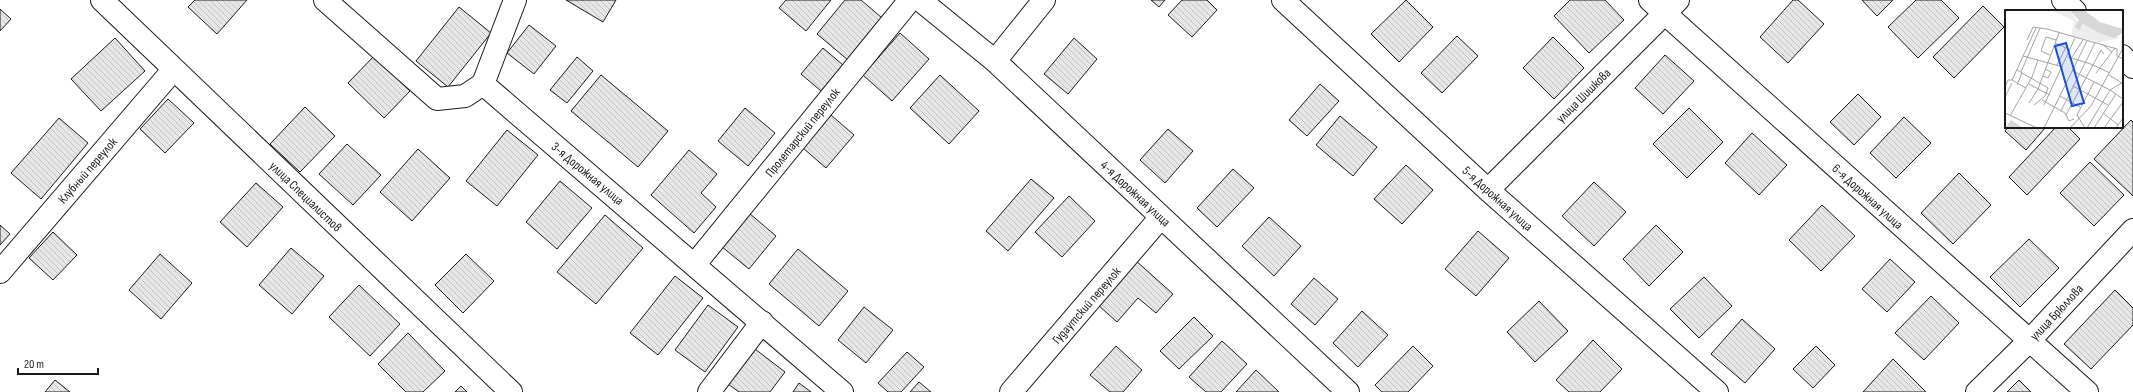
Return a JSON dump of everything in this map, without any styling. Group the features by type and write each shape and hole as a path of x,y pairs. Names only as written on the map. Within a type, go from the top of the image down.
{"street":[{"name":"улица Специалистов","path":"102,0 511,392"},
{"path":"325,0 437,99 466,96 483,84 515,0"},
{"name":"Пролетарский переулок","path":"695,264 910,0"},
{"name":"4-я Дорожная улица","path":"920,0 995,61 1348,392"},
{"path":"995,61 1044,0"},
{"name":"5-я Дорожная улица","path":"1283,0 1488,190 1717,392"},
{"path":"2063,0 2074,10"},
{"name":"улица Шишкова","path":"1488,190 1664,5"},
{"name":"6-я Дорожная улица","path":"1664,5 2087,392"},
{"path":"2123,57 2133,67"},
{"name":"Клубный переулок","path":"0,272 174,69"},
{"name":"3-я Дорожная улица","path":"483,84 695,264 842,392"},
{"name":"Гудаутский переулок","path":"1011,392 1161,217"},
{"name":"улица Брюллова","path":"1977,392 2030,340 2133,230"},
{"path":"709,392 762,322"}],"building":[{"path":"195,0 247,0 217,34 188,7"},
{"path":"566,0 616,0 603,22"},
{"path":"786,0 831,0 806,31 779,8"},
{"path":"845,0 861,0 882,18 848,60 817,34"},
{"path":"1151,0 1165,0 1159,7"},
{"path":"1182,0 1207,0 1217,10 1192,37 1168,15"},
{"path":"1406,0 1433,27 1399,62 1371,34"},
{"path":"1570,0 1605,0 1624,20 1589,53 1554,16"},
{"path":"1793,0 1798,0 1824,24 1788,63 1760,37"},
{"path":"1862,0 1893,0 1877,16"},
{"path":"1916,0 1941,0 1959,18 1918,58 1888,27"},
{"path":"1983,6 2004,27 1954,78 1933,57"},
{"path":"459,7 491,33 448,87 416,61"},
{"path":"0,9 11,19 0,31"},
{"path":"529,25 556,46 534,74 507,53"},
{"path":"900,33 929,59 892,101 863,75"},
{"path":"1457,36 1478,56 1442,93 1421,73"},
{"path":"1553,37 1584,68 1554,99 1523,68"},
{"path":"115,38 145,71 101,111 71,79"},
{"path":"1074,38 1097,59 1068,94 1044,74"},
{"path":"823,48 843,65 821,91 801,74"},
{"path":"1665,55 1694,81 1663,114 1635,88"},
{"path":"374,56 410,91 384,118 348,83"},
{"path":"577,57 593,71 567,103 550,90"},
{"path":"601,75 668,131 638,167 571,111"},
{"path":"940,75 979,111 949,144 910,108"},
{"path":"1320,84 1339,101 1307,136 1289,120"},
{"path":"1858,94 1881,117 1854,145 1830,122"},
{"path":"168,99 194,123 165,153 140,129"},
{"path":"305,107 335,136 300,172 270,144"},
{"path":"745,108 775,133 748,166 718,141"},
{"path":"1689,108 1723,142 1687,178 1653,144"},
{"path":"831,115 854,135 826,168 803,148"},
{"path":"1340,116 1377,147 1353,176 1316,145"},
{"path":"1904,117 1931,143 1896,178 1870,153"},
{"path":"59,118 88,143 41,199 11,173"},
{"path":"2131,120 2133,122 2133,196 2094,159"},
{"path":"2007,128 2045,128 2026,150 2005,131"},
{"path":"2055,128 2069,128 2080,139 2027,195 2009,177"},
{"path":"1168,129 1193,151 1165,183 1140,160"},
{"path":"507,130 538,155 497,206 466,181"},
{"path":"1752,133 1787,165 1759,195 1725,163"},
{"path":"347,144 381,175 353,205 319,174"},
{"path":"418,149 450,178 412,221 380,192"},
{"path":"689,150 717,174 701,193 716,207 694,233 651,195"},
{"path":"2090,162 2124,195 2094,226 2060,193"},
{"path":"1406,165 1433,190 1402,224 1374,199"},
{"path":"1233,169 1254,188 1217,227 1197,208"},
{"path":"1959,173 1991,205 1953,244 1921,213"},
{"path":"1031,179 1054,198 1008,251 986,231"},
{"path":"560,181 592,208 557,249 526,222"},
{"path":"1594,182 1626,212 1594,246 1562,216"},
{"path":"256,183 283,207 247,247 220,222"},
{"path":"1069,196 1095,221 1062,257 1035,232"},
{"path":"1822,205 1855,236 1821,271 1789,240"},
{"path":"749,213 776,236 749,269 721,246"},
{"path":"605,215 643,248 596,304 557,272"},
{"path":"1269,217 1301,246 1274,276 1242,246"},
{"path":"0,225 10,234 0,245"},
{"path":"1656,225 1683,252 1649,286 1623,259"},
{"path":"1478,231 1509,258 1476,296 1445,269"},
{"path":"53,232 77,255 53,280 29,258"},
{"path":"2029,239 2059,268 2020,307 1990,277"},
{"path":"291,248 324,276 292,314 259,285"},
{"path":"798,249 848,291 819,326 769,284"},
{"path":"160,254 192,283 161,319 129,290"},
{"path":"466,254 494,281 463,313 435,285"},
{"path":"1890,259 1915,282 1887,312 1862,289"},
{"path":"1135,260 1173,294 1156,313 1138,298 1117,322 1097,304"},
{"path":"675,276 703,298 658,355 630,333"},
{"path":"1704,277 1732,306 1699,338 1670,309"},
{"path":"1314,278 1338,299 1315,325 1291,304"},
{"path":"359,285 400,324 370,356 329,317"},
{"path":"2115,290 2133,308 2133,325 2091,369 2064,344"},
{"path":"1931,296 1959,323 1924,360 1895,333"},
{"path":"1539,301 1568,331 1535,362 1507,332"},
{"path":"708,305 738,327 705,372 675,350"},
{"path":"864,307 893,330 866,363 838,340"},
{"path":"1362,311 1388,335 1358,367 1333,343"},
{"path":"1194,317 1213,336 1179,369 1160,351"},
{"path":"1742,319 1775,349 1745,383 1711,354"},
{"path":"408,333 445,371 423,392 406,392 378,364"},
{"path":"1593,340 1622,369 1600,392 1569,392 1556,380"},
{"path":"1222,341 1247,364 1221,392 1206,392 1189,377"},
{"path":"1116,346 1142,370 1123,392 1110,392 1090,375"},
{"path":"1413,346 1433,366 1408,392 1382,392 1375,385"},
{"path":"1816,346 1835,365 1813,388 1793,369"},
{"path":"755,349 785,372 770,392 739,392 728,384"},
{"path":"907,352 924,367 901,392 888,392 878,383"},
{"path":"1893,359 1926,392 1863,392"},
{"path":"1256,370 1279,392 1236,392"},
{"path":"55,380 70,392 45,392"},
{"path":"2019,380 2031,392 2007,392"},
{"path":"919,382 931,392 910,392"},
{"path":"799,383 811,392 793,392"},
{"path":"461,386 467,392 455,392"}]}
